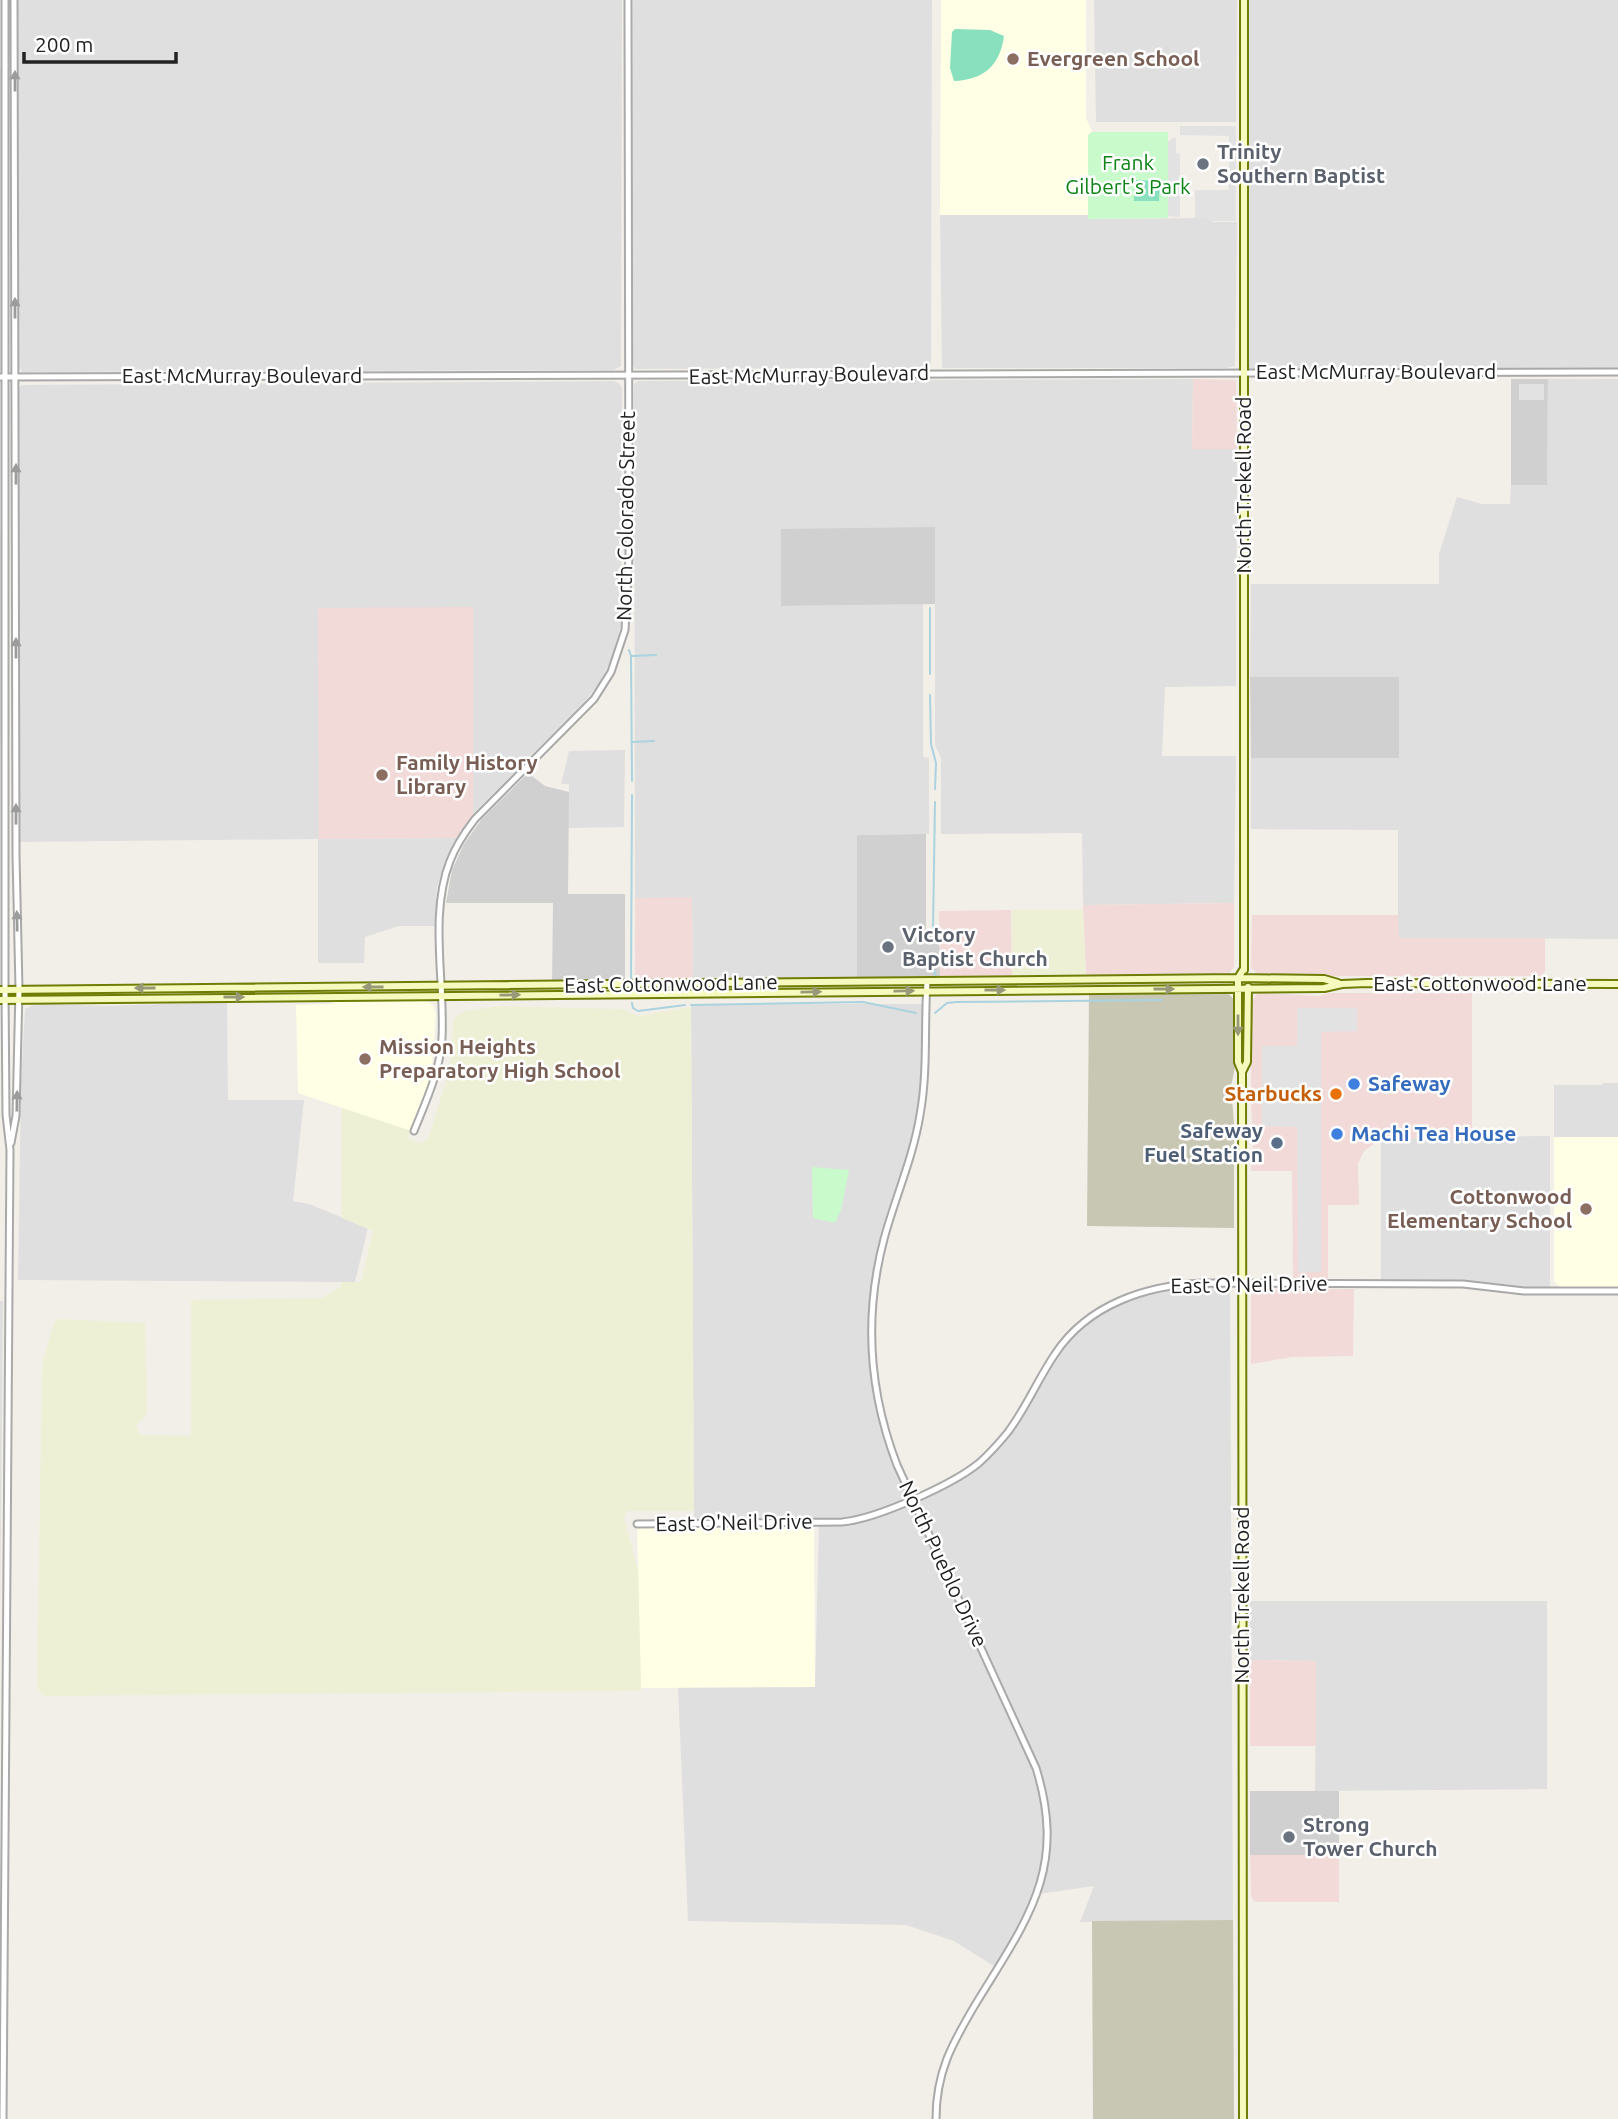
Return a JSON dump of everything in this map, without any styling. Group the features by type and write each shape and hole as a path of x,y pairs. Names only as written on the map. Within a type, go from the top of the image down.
{"main road":[{"name":"North Trekell Road","path":"1242,1072 1247,1062 1248,988 1243,970 1244,0"},
{"path":"1238,978 1243,970"},
{"name":"North Trekell Road","path":"1238,978 1238,1062 1242,1072 1243,2119"},
{"name":"East Cottonwood Lane","path":"3,989 1238,978 1324,979 1342,984"},
{"path":"1130,979 1130,989"},
{"name":"East Cottonwood Lane","path":"3,1000 1324,988 1342,984 1618,984"}],"street":[{"path":"3,2119 3,1603 10,1150 6,1115 3,1000 5,0"},
{"path":"10,1150 16,1116 19,989 16,855 14,0"},
{"name":"North Colorado Street","path":"414,1132 433,1084 442,1041 441,900 449,862 475,819 594,699 611,672 625,630 629,557 628,0"},
{"name":"East McMurray Boulevard","path":"3,377 1618,372"},
{"name":"North Pueblo Drive","path":"927,982 927,1060 921,1108 876,1273 871,1345 884,1431 912,1499 1037,1768 1047,1821 1046,1862 1038,1894 1028,1918 951,2045 938,2084 936,2119"},
{"name":"East O'Neil Drive","path":"637,1524 842,1522 877,1515 912,1499 959,1477 993,1450 1009,1431 1056,1352 1082,1324 1101,1310 1146,1289 1173,1284 1463,1284 1524,1291 1618,1292"}],"shaded area":[{"path":"18,0 622,0 621,366 614,370 22,372 19,367"},
{"path":"633,0 932,0 931,363 928,368 635,369 632,364"},
{"name":"Evergreen School","path":"941,0 1086,0 1086,118 1092,132 1088,135 1088,215 940,215"},
{"path":"1094,0 1237,0 1236,122 1096,122"},
{"path":"1244,0 1618,0 1618,372 1244,372"},
{"path":"0,69 2,367 0,371"},
{"path":"1180,126 1236,126 1236,221 1195,218 1195,190 1229,190 1229,136 1180,135"},
{"path":"1176,138 1176,153 1180,154 1180,217 1168,216 1168,142"},
{"path":"940,215 1088,215 1088,219 1212,218 1212,222 1237,222 1235,366 942,368"},
{"path":"1193,379 1192,449 1237,449 1236,686 1165,687 1162,756 1236,756 1234,903 1083,905 1082,833 941,834 941,758 935,745 935,527 781,606 923,604 923,757 929,758 929,834 857,835 857,980 693,981 692,898 635,898 634,384 638,381"},
{"path":"1193,379 1236,380 1237,449 1192,449"},
{"path":"1511,379 1548,379 1547,485 1511,485"},
{"path":"1548,379 1618,379 1618,939 1398,938 1398,830 1251,829 1251,758 1399,758 1399,677 1250,677 1251,584 1439,584 1439,554 1457,497 1482,504 1510,504 1511,485 1547,485"},
{"path":"619,383 622,388 621,624 612,658 599,683 585,701 473,814 473,607 319,839 456,838 437,887 435,926 399,926 365,937 364,963 318,963 318,839 19,842 19,388 22,385"},
{"path":"1519,384 1544,384 1544,400 1519,400"},
{"path":"0,527 3,703 0,744"},
{"path":"935,527 935,604 781,606 781,529"},
{"path":"473,607 473,814 456,838 319,839 318,608"},
{"path":"1250,677 1399,677 1399,758 1251,758"},
{"path":"625,750 624,827 568,828 569,784 561,784 569,751"},
{"path":"528,773 545,786 569,792 568,894 625,894 625,982 552,983 553,903 446,903 452,870 464,844 481,820"},
{"path":"926,834 926,933 939,934 940,979 857,980 857,835"},
{"path":"692,897 693,981 635,982 635,898"},
{"path":"1234,903 1234,967 1227,976 1162,974 1086,977 1083,905"},
{"path":"1011,910 1012,979 940,979 939,911"},
{"path":"1012,910 1083,910 1086,977 1012,979"},
{"path":"1252,915 1398,915 1399,938 1545,938 1545,971 1541,976 1260,976 1251,968"},
{"path":"1224,993 1234,1000 1235,1067 1231,1086 1234,1123 1234,1228 1087,1226 1089,994"},
{"path":"1260,993 1320,996 1329,993 1472,993 1472,1139 1382,1138 1364,1151 1358,1164 1359,1205 1328,1205 1328,1280 1293,1280 1292,1171 1251,1171 1251,1152 1254,1145 1251,1106 1251,1003"},
{"name":"Mission Heights Preparatory High School","path":"427,1001 433,1005 436,1014 432,1067 425,1097 411,1131 298,1093 296,1005"},
{"path":"227,1002 228,1100 304,1100 293,1201 309,1204 368,1228 355,1282 18,1280 21,1082 25,1009 35,1004 103,1006"},
{"path":"691,1004 926,1004 925,1086 903,1181 876,1273 871,1345 877,1392 897,1465 912,1498 959,1477 993,1450 1028,1400 1056,1352 1082,1323 1125,1298 1173,1284 1230,1283 1233,1920 1080,1922 1094,1886 1038,1894 997,1968 954,1941 906,1925 688,1921 678,1687 815,1686 819,1523 694,1524"},
{"path":"500,1006 623,1009 638,1016 691,1007 694,1511 627,1511 624,1517 638,1571 641,1691 44,1696 37,1688 42,1364 54,1323 60,1319 145,1323 147,1413 136,1426 140,1435 191,1436 191,1300 321,1298 341,1287 341,1282 361,1282 373,1231 342,1218 342,1108 411,1131 408,1139 422,1143 429,1137 450,1067 453,1022 458,1015 466,1011"},
{"path":"1297,1008 1357,1008 1357,1031 1321,1032 1321,1272 1298,1272 1297,1127 1262,1126 1262,1046 1297,1046"},
{"path":"1618,1083 1618,1137 1554,1137 1554,1085"},
{"path":"1550,1136 1550,1291 1487,1285 1381,1284 1381,1138"},
{"name":"Cottonwood Elementary School","path":"1554,1137 1618,1137 1618,1287 1560,1287 1554,1281"},
{"path":"1354,1289 1353,1356 1292,1357 1251,1364 1251,1296 1253,1291"},
{"path":"0,1301 3,1301 0,1623"},
{"path":"814,1522 815,1687 641,1688 637,1524"},
{"path":"1250,1601 1547,1601 1547,1789 1315,1791 1316,1661 1250,1660"},
{"path":"1250,1660 1316,1661 1316,1746 1250,1746"},
{"path":"1250,1791 1339,1791 1339,1855 1250,1855"},
{"path":"1250,1855 1339,1855 1339,1902 1253,1900"},
{"path":"1233,1920 1234,2119 1093,2119 1092,1921"}],"green space":[{"path":"955,29 990,30 1004,36 999,56 982,74 954,81 950,68 952,32"},
{"name":"Frank Gilbert's Park","path":"1092,132 1168,132 1168,218 1088,219 1088,135"},
{"path":"1134,180 1160,181 1159,201 1134,201"},
{"path":"812,1167 849,1170 841,1210 835,1223 813,1218"}],"waterway":[{"path":"930,608 930,674"},
{"path":"629,650 632,781"},
{"path":"632,656 656,655"},
{"path":"930,695 931,744 936,763 935,789"},
{"path":"632,742 654,741"},
{"path":"631,980 632,795"},
{"path":"933,930 935,802"},
{"path":"934,970 936,977"},
{"path":"935,1013 947,1003 956,1002 1162,1000"},
{"path":"691,1005 863,1002 916,1013"},
{"path":"632,1003 633,1008 638,1011 685,1005"}],"place":[{"name":"Evergreen School","path":"1013,59"},
{"name":"Trinity Southern Baptist","path":"1203,164"},
{"name":"Family History Library","path":"382,775"},
{"name":"Victory Baptist Church","path":"888,947"},
{"name":"Mission Heights Preparatory High School","path":"365,1059"},
{"name":"Safeway","path":"1354,1084"},
{"name":"Starbucks","path":"1336,1094"},
{"name":"Machi Tea House","path":"1337,1134"},
{"name":"Safeway Fuel Station","path":"1277,1143"},
{"name":"Cottonwood Elementary School","path":"1586,1209"},
{"name":"Strong Tower Church","path":"1289,1837"}]}
